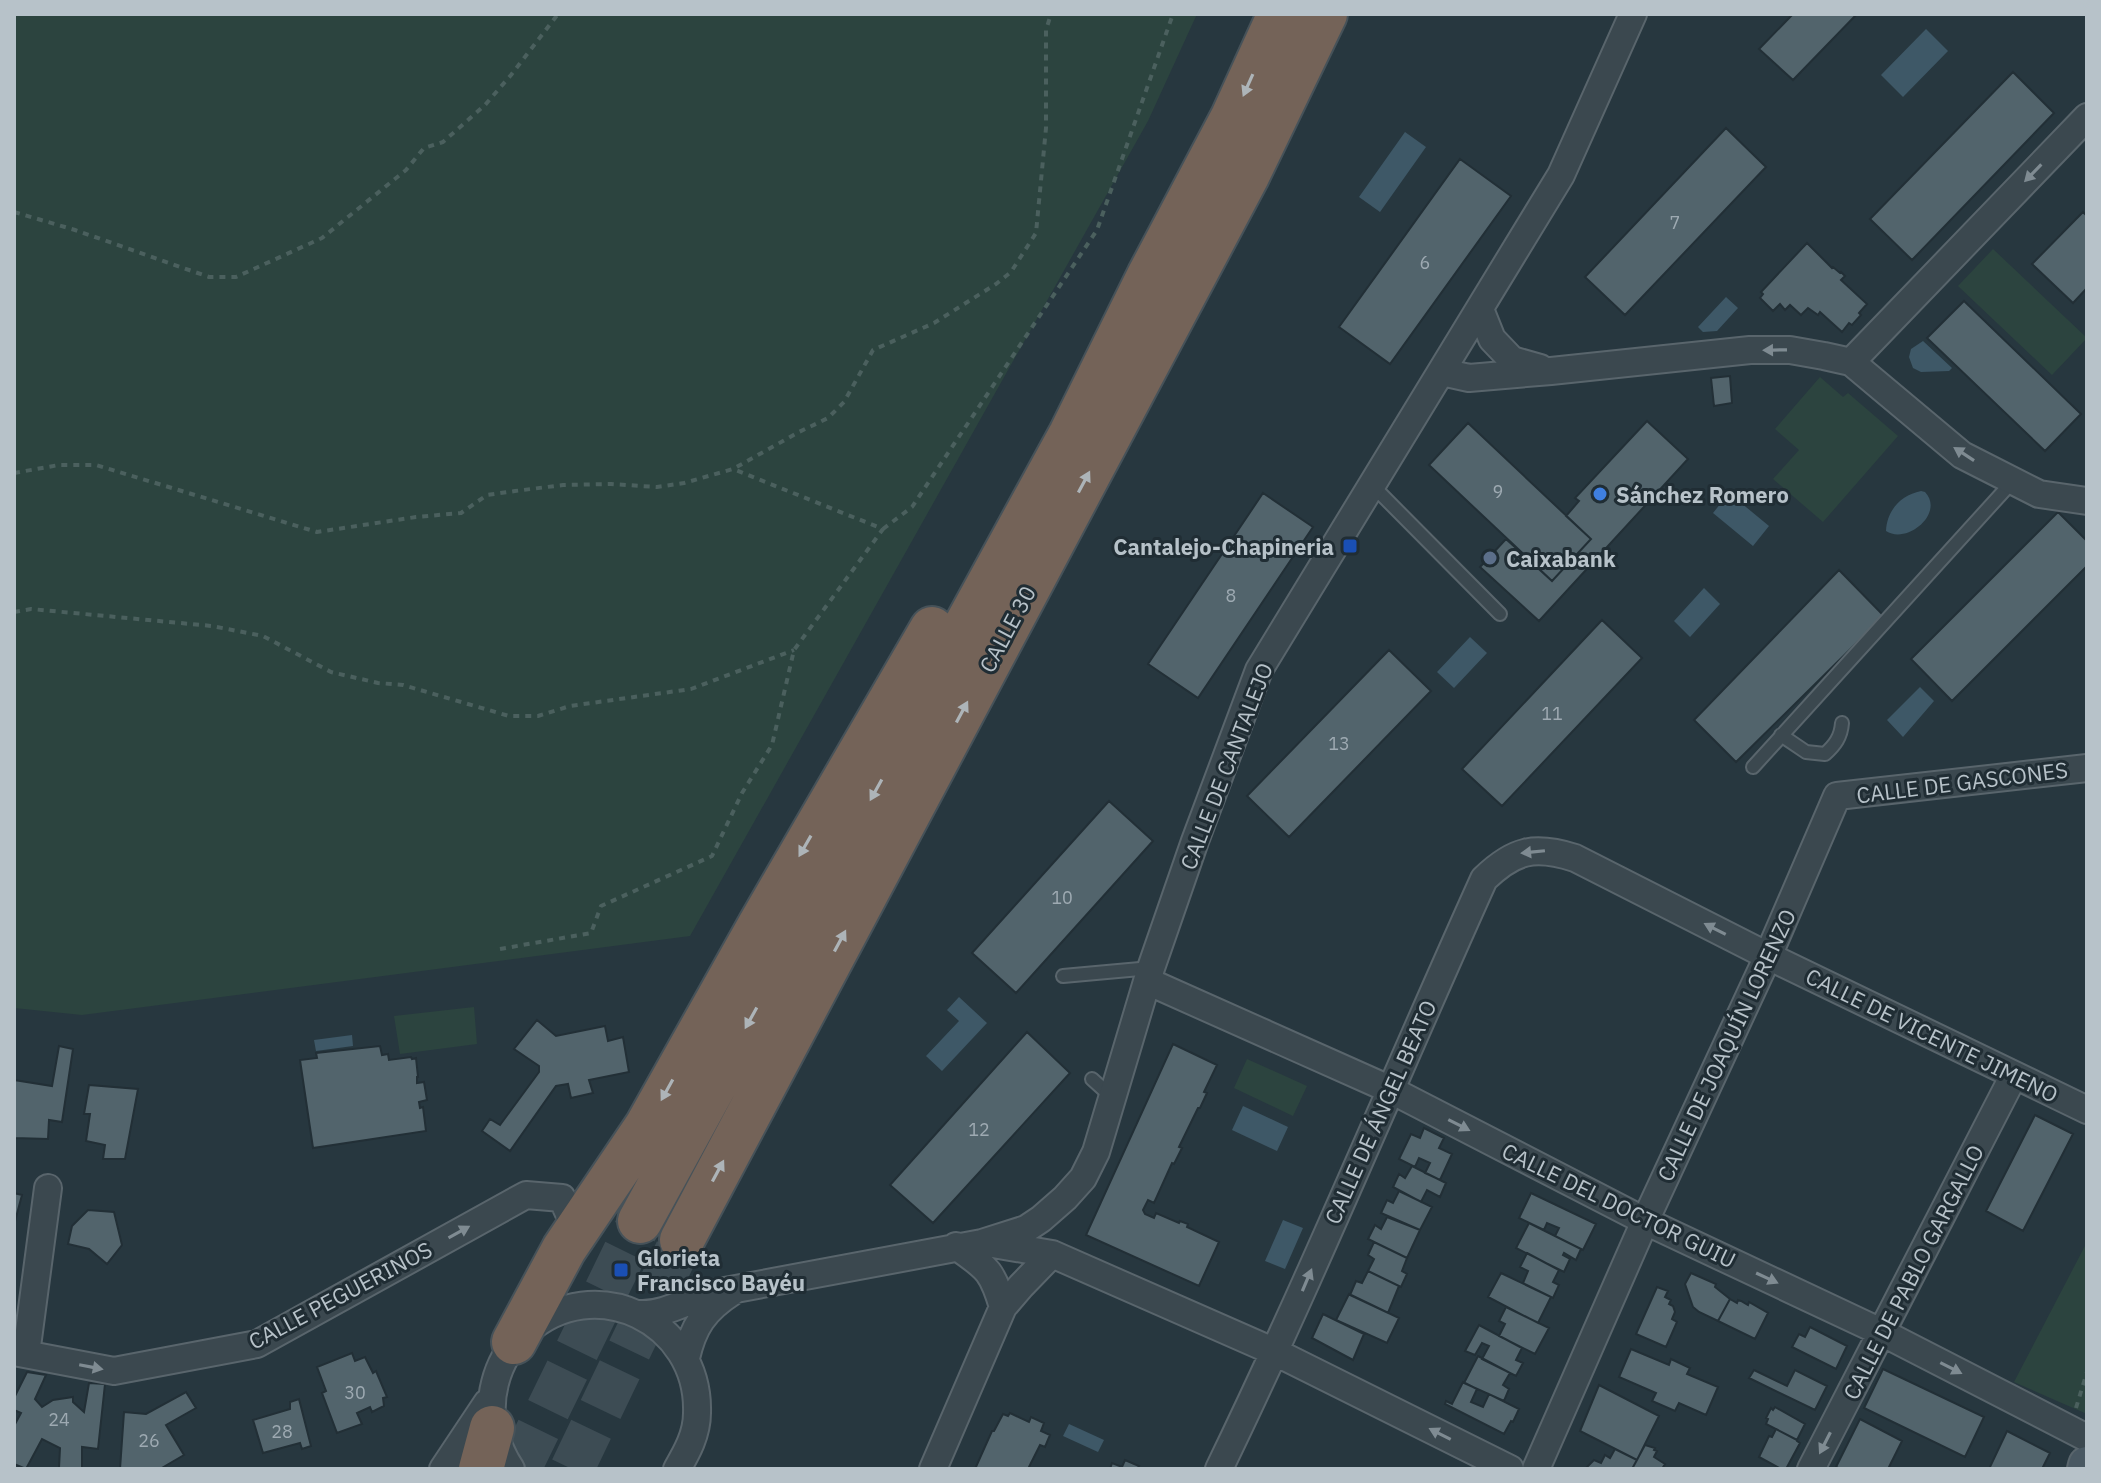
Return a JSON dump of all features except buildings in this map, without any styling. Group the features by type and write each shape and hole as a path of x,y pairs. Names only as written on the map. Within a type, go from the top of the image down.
{"highway":[{"name":"CALLE 30","path":"640,1221 1071,434 1149,276 1233,117 1280,14"},
{"name":"CALLE 30","path":"682,1240 1247,176 1325,14"},
{"path":"514,1342 564,1249 647,1126 767,911 915,657 1149,276"}],"street":[{"name":"CALLE DE CANTALEJO","path":"640,1314 666,1311 701,1297 969,1244 1026,1229 1065,1198 1083,1178 1096,1152 1149,975 1195,841 1259,670 1561,175 1633,14"},
{"path":"1851,362 2087,117"},
{"path":"1480,309 1492,339 1512,360 1551,371"},
{"path":"1442,372 1469,378 1750,350 1790,350 1851,362 1962,455 2039,494 2087,501"},
{"name":"CALLE DE GASCONES","path":"1837,796 2087,768"},
{"name":"CALLE DE JOAQUÍN LORENZO","path":"1536,1469 1837,796"},
{"name":"CALLE DE ÁNGEL BEATO","path":"1219,1469 1275,1352 1484,879 1514,855 1541,850 1575,858 1607,873"},
{"name":"CALLE DE VICENTE JIMENO","path":"1607,873 1768,956 2087,1110"},
{"name":"CALLE DEL DOCTOR GUIU","path":"1149,975 1389,1089 1645,1221 1881,1332 2077,1432"},
{"name":"CALLE DE PABLO GARGALLO","path":"1811,1469 2014,1075"},
{"name":"CALLE PEGUERINOS","path":"48,1188 20,1353 114,1371 257,1344 526,1195 562,1198 577,1231"},
{"path":"1041,1219 1044,1239 1052,1254"},
{"path":"969,1244 1052,1254 1275,1352 1510,1469"},
{"path":"969,1244 998,1288 1003,1307"},
{"path":"933,1469 1003,1307 1052,1254"},
{"name":"CALLE DE CANTALEJO","path":"686,1358 691,1336 698,1323 710,1309 736,1290"},
{"path":"511,1469 488,1431 498,1369 514,1342 538,1320 572,1306 612,1305 640,1314 663,1330 686,1358 694,1380 698,1414 691,1446 677,1469"},
{"path":"443,1469 488,1431"}],"lane":[{"path":"1753,767 2013,481"},
{"path":"1371,484 1500,614"},
{"path":"1781,735 1806,752 1825,754 1836,744 1842,723"},
{"path":"1063,976 1149,975"},
{"path":"1092,1079 1113,1098"}],"path":[{"path":"14,212 209,277 236,277 322,238 406,170 424,148 443,142 485,105 558,14"},
{"path":"14,473 59,465 96,465 317,532 461,513 487,495 563,485 657,487 733,469 828,418 844,402 873,350 934,323 1011,272 1036,233 1046,128 1046,30 1051,14"},
{"path":"500,949 591,933 601,906 712,856 742,793 772,745 794,650 883,529 912,507 1097,230 1173,14"},
{"path":"733,469 883,529"},
{"path":"14,612 31,609 225,628 263,636 331,672 378,683 403,685 509,716 538,716 570,706 691,689 794,650"},
{"path":"2077,1432 2073,1419 2087,1372"}],"green space":[{"path":"14,14 1197,14 1148,121 690,936 82,1015 14,1008"},
{"path":"1993,249 2087,338 2052,375 1958,286"},
{"path":"1820,377 1843,397 1848,393 1898,436 1823,522 1773,479 1799,450 1775,429"},
{"path":"474,1007 477,1044 400,1054 394,1016"},
{"path":"1247,1059 1307,1086 1293,1116 1234,1088"},
{"path":"2087,1242 2087,1414 2014,1382"}],"water":[{"path":"1926,29 1948,51 1903,97 1881,75"},
{"path":"1405,132 1426,147 1380,212 1359,197"},
{"path":"1726,297 1738,308 1717,331 1703,332 1698,327"},
{"path":"1923,341 1952,368 1949,371 1921,372 1913,368 1909,357 1911,349"},
{"path":"1921,491 1930,500 1930,509 1921,525 1904,534 1886,531 1889,516 1896,505 1907,496"},
{"path":"1729,493 1769,526 1753,546 1713,513"},
{"path":"1704,588 1720,604 1690,637 1674,621"},
{"path":"1470,637 1487,653 1454,688 1437,672"},
{"path":"1920,687 1934,701 1903,737 1887,720"},
{"path":"959,997 987,1023 942,1071 926,1056 959,1021 947,1010"},
{"path":"352,1035 353,1046 316,1051 314,1040"},
{"path":"1243,1106 1288,1127 1277,1151 1232,1130"},
{"path":"1283,1220 1303,1228 1285,1269 1265,1261"},
{"path":"1069,1424 1104,1440 1098,1452 1063,1436"}],"tunnel":[{"path":"519,1469 640,1221"},
{"path":"572,1469 682,1240"}],"place":[{"name":"Sánchez Romero","path":"1600,494"},
{"name":"Cantalejo-Chapineria","path":"1350,546"},
{"name":"Caixabank","path":"1490,558"},
{"name":"Glorieta Francisco Bayéu","path":"621,1270"}]}
